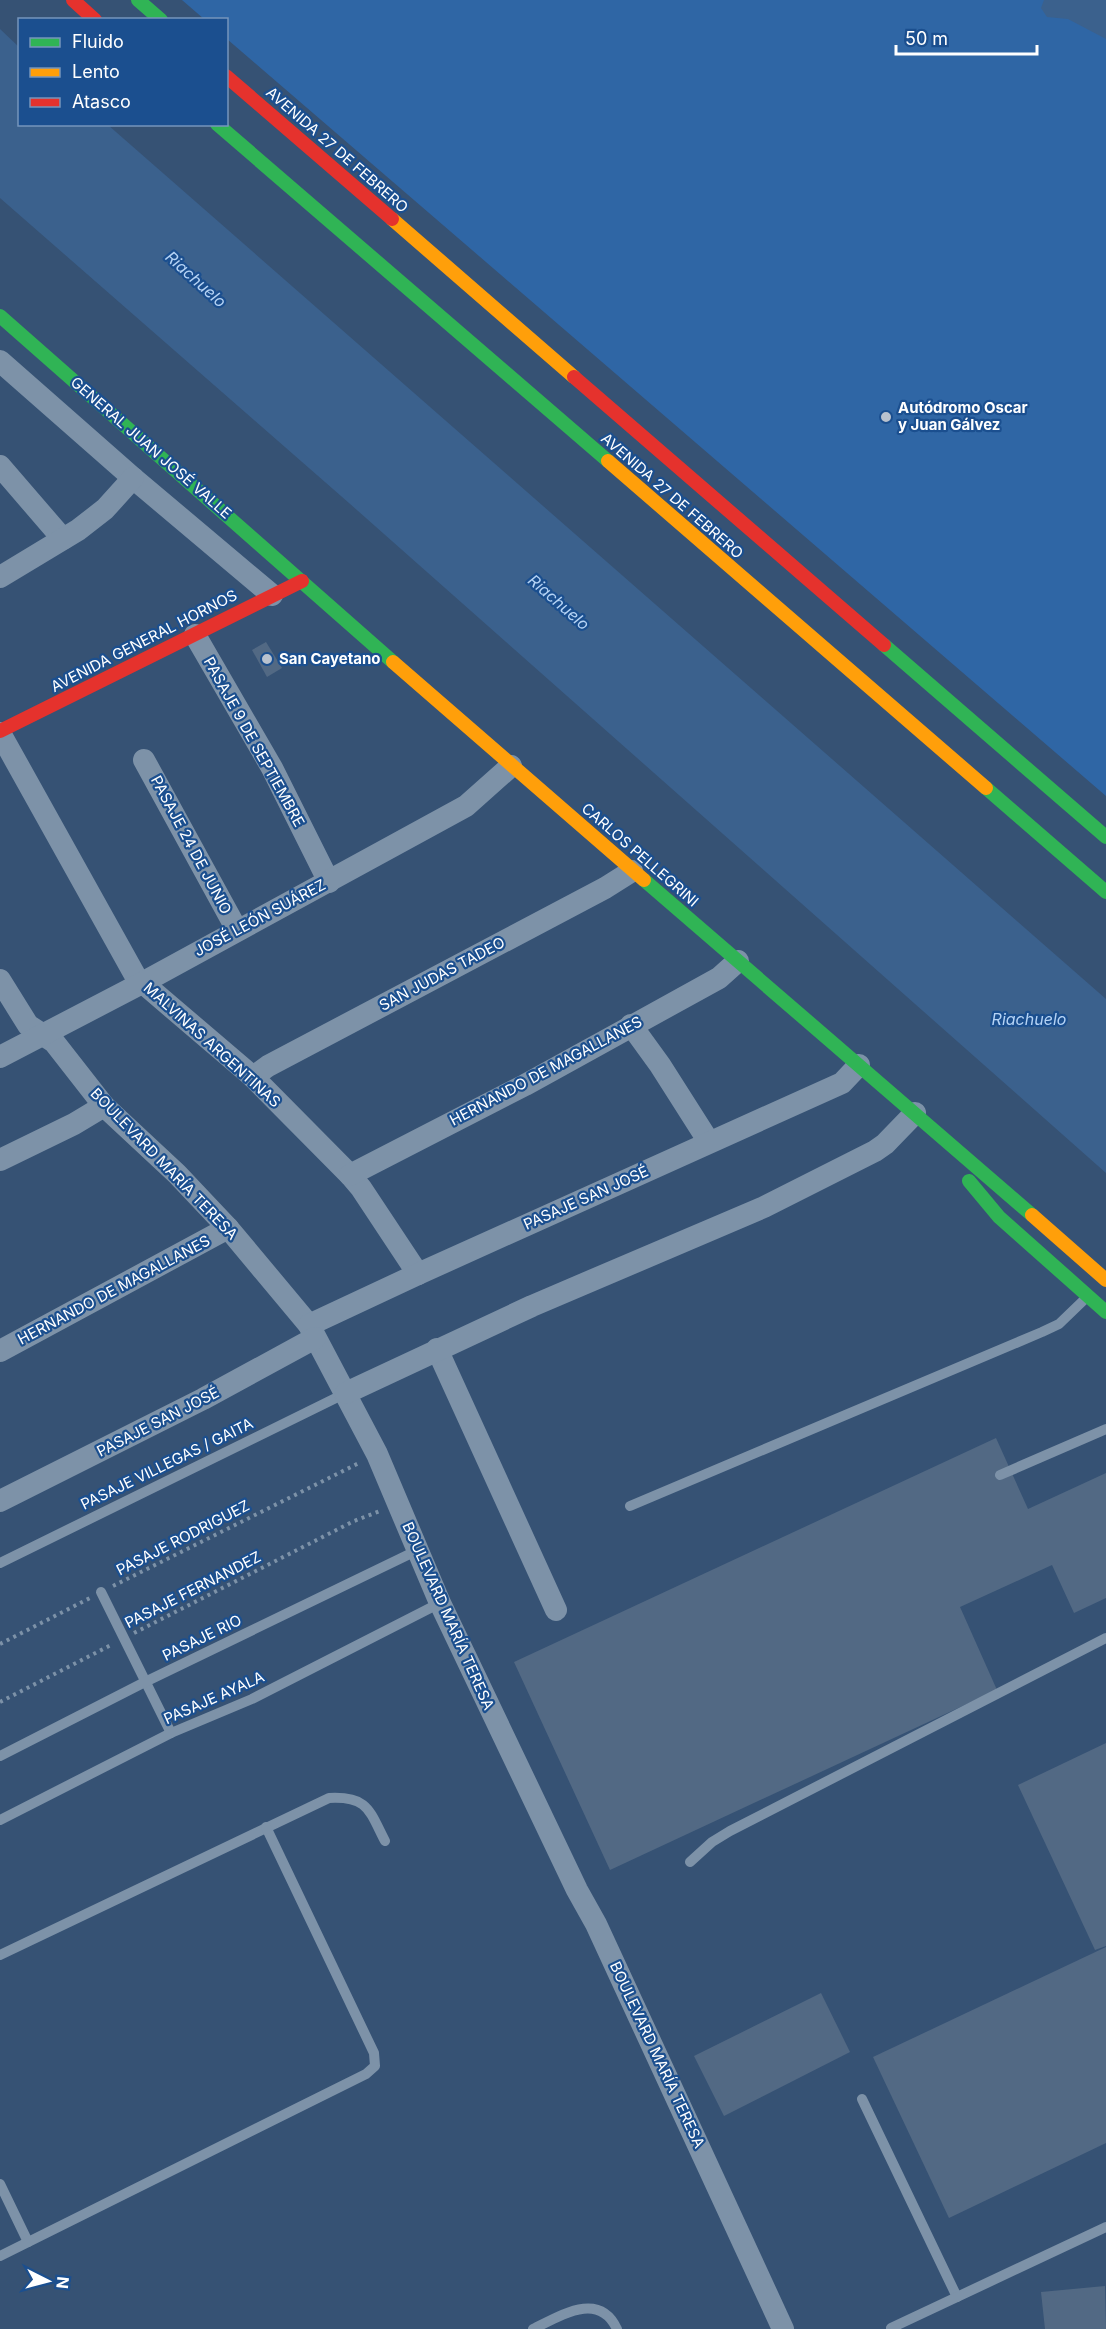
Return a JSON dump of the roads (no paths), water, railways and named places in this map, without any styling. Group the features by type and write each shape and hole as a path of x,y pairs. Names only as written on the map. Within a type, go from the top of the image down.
{"main road":[{"path":"73,0 94,18"},
{"path":"138,0 159,18"},
{"name":"AVENIDA 27 DE FEBRERO","path":"228,78 1106,837"},
{"name":"AVENIDA 27 DE FEBRERO","path":"219,126 1106,892"},
{"name":"GENERAL JUAN JOSÉ VALLE","path":"0,316 302,581"},
{"name":"AVENIDA GENERAL HORNOS","path":"0,732 302,581"},
{"name":"CARLOS PELLEGRINI","path":"302,581 511,766 1106,1280"},
{"name":"CARLOS PELLEGRINI","path":"959,1152 966,1176 999,1217 1106,1312"}],"street":[{"path":"0,361 133,478 272,595"},
{"path":"0,466 63,539"},
{"path":"0,577 78,530 105,509 133,478"},
{"name":"PASAJE 9 DE SEPTIEMBRE","path":"195,635 272,768 329,882"},
{"name":"MALVINAS ARGENTINAS","path":"0,732 131,970 142,983 158,994 252,1077 350,1175 362,1188 418,1274"},
{"name":"PASAJE 24 DE JUNIO","path":"144,760 237,930"},
{"name":"JOSÉ LEÓN SUÁREZ","path":"0,1057 142,983 466,806 511,766"},
{"name":"SAN JUDAS TADEO","path":"252,1077 268,1066 605,888 632,871"},
{"name":"HERNANDO DE MAGALLANES","path":"350,1175 525,1084 719,978 738,961"},
{"name":"BOULEVARD MARÍA TERESA","path":"0,980 28,1024 54,1042 104,1106 177,1174 228,1228 312,1332 377,1454 440,1603 577,1890 596,1924 783,2329"},
{"path":"631,1025 660,1065 709,1143"},
{"name":"PASAJE SAN JOSÉ","path":"0,1502 203,1399 312,1332 418,1274 842,1083 859,1065"},
{"path":"0,1160 74,1124 104,1106"},
{"path":"346,1393 437,1349 774,1202 875,1151 915,1113"},
{"name":"HERNANDO DE MAGALLANES","path":"0,1351 228,1228"},
{"path":"437,1349 556,1610"}],"lane":[{"path":"630,1506 1042,1332 1059,1324 1088,1296"},
{"name":"PASAJE VILLEGAS / GAITA","path":"0,1563 346,1393"},
{"path":"1000,1475 1106,1429"},
{"name":"PASAJE RIO","path":"0,1756 145,1682 418,1550"},
{"path":"101,1592 171,1733"},
{"name":"PASAJE AYALA","path":"0,1820 171,1733 252,1699 440,1603"},
{"path":"690,1862 712,1842 730,1831 1106,1638"},
{"path":"0,1955 329,1798 347,1797 359,1801 368,1809 385,1841"},
{"path":"0,2256 366,2074 375,2066 374,2054 266,1827"},
{"path":"862,2099 957,2297"},
{"path":"0,2184 28,2242"},
{"path":"891,2328 1106,2227"},
{"path":"533,2329 576,2308 600,2310 615,2324 617,2329"}],"water":[{"path":"1044,0 1106,0 1106,39 1068,19 1047,17 1041,8"},
{"name":"Riachuelo","path":"0,29 18,46 18,126 109,126 1106,999 1106,1173 349,503 0,198"}],"place":[{"name":"Autódromo Oscar y Juan Gálvez","path":"886,417"},
{"name":"San Cayetano","path":"267,659"}]}
